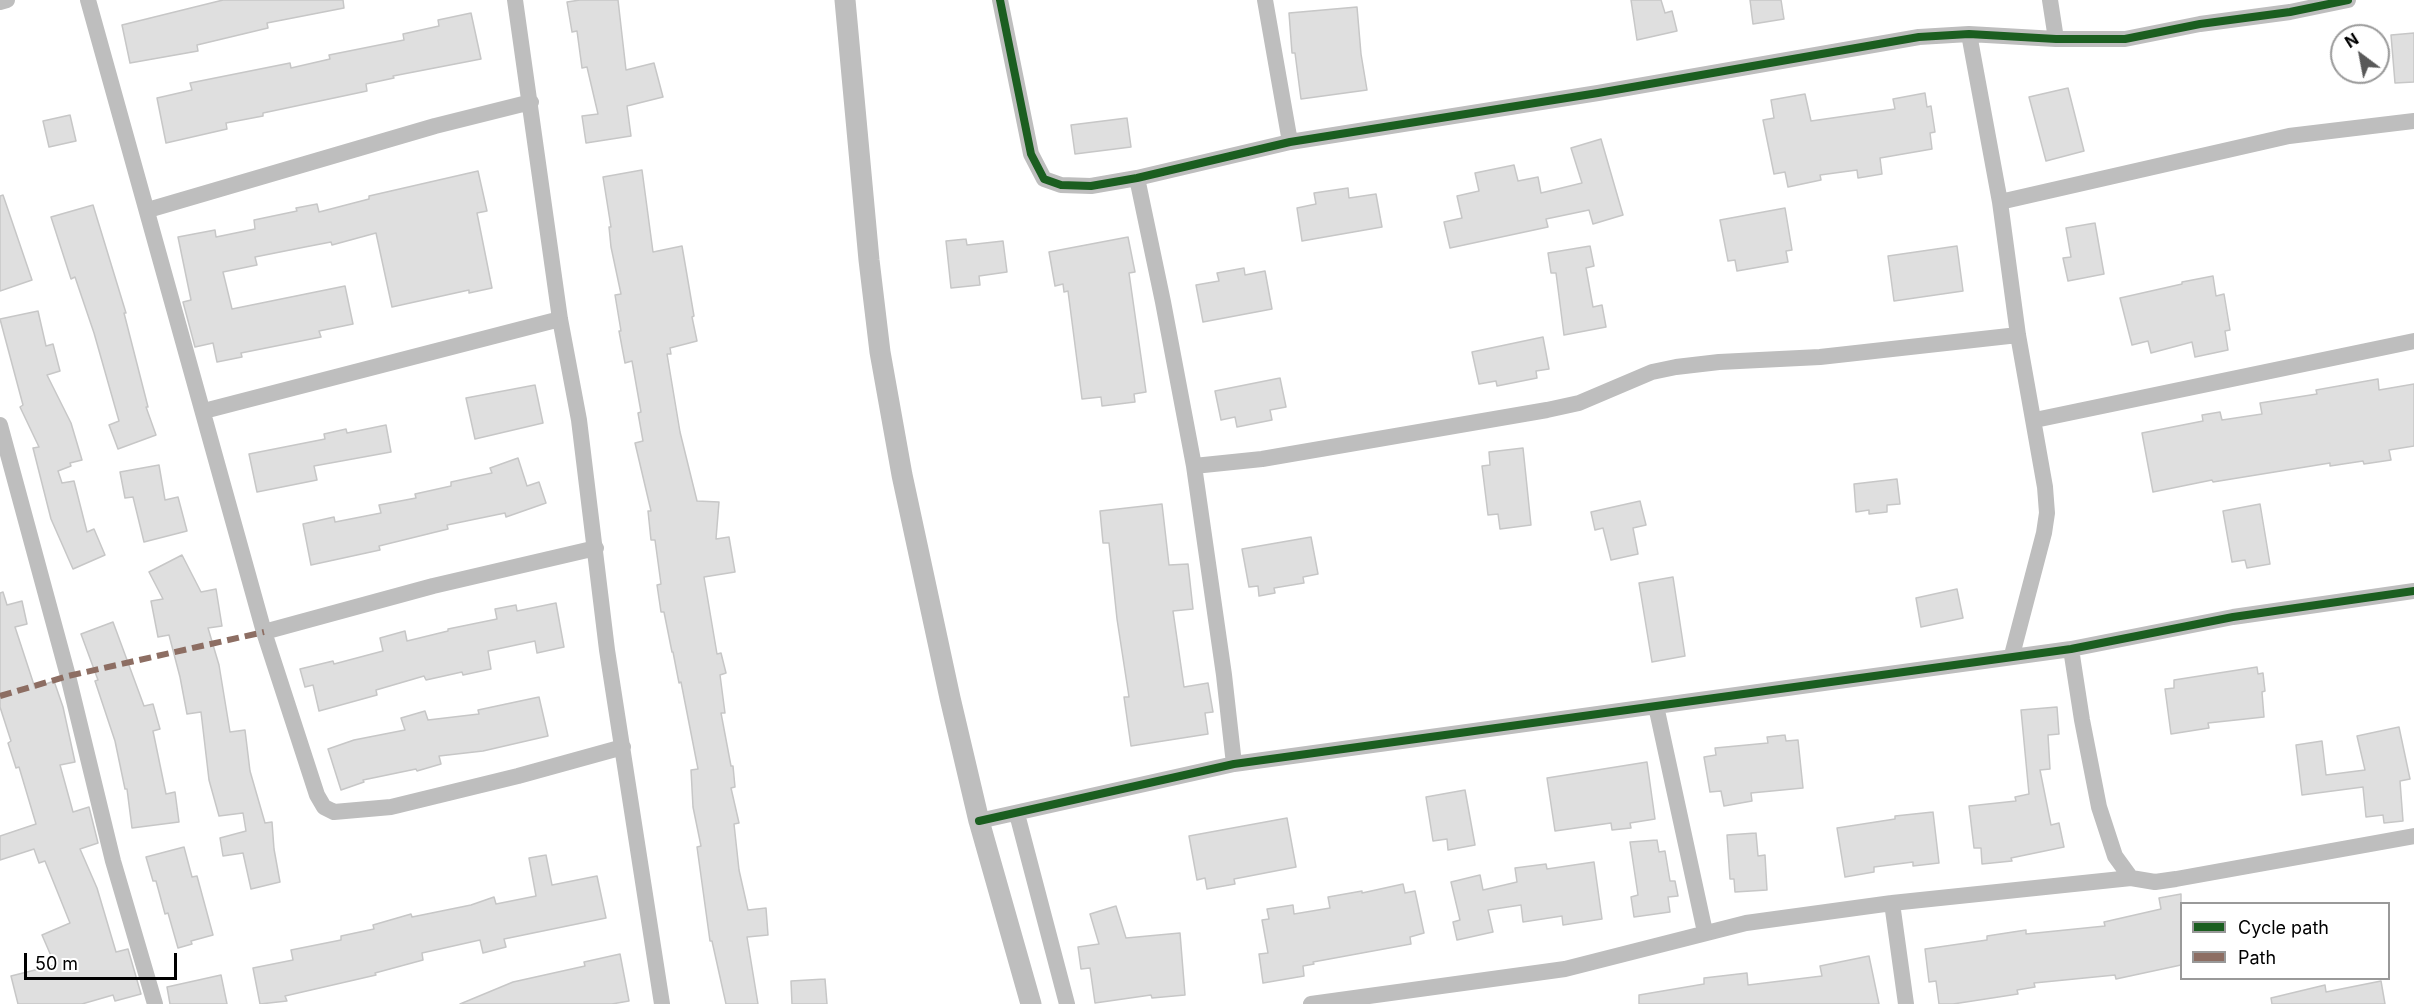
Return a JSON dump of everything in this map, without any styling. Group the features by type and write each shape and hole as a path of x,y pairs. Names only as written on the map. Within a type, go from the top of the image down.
{"street":[{"path":"0,2 7,0"},
{"path":"88,0 264,632 317,795 324,807 334,812 391,807 623,747"},
{"path":"515,0 560,319 579,420 607,650 662,1004"},
{"path":"845,0 869,260 880,352 902,476 979,821 1031,1004"},
{"path":"1000,0 1031,154 1044,178 1061,185 1091,186 1137,178 1290,142 1634,87 1919,38 1969,34 2056,39 2125,39 2200,24 2290,12 2348,0"},
{"path":"1265,0 1290,142"},
{"path":"2050,0 2056,39"},
{"path":"1969,34 2000,202 2018,335 2046,487 2047,513 2012,655"},
{"path":"148,210 424,129 531,102"},
{"path":"2000,202 2289,136 2414,121"},
{"path":"1137,178 1194,466 1224,675 1234,764"},
{"path":"204,411 560,319"},
{"path":"1194,466 1262,459 1547,410 1579,403 1652,372 1676,367 1719,362 1820,357 2018,335"},
{"path":"2035,420 2414,340"},
{"path":"0,425 68,676 113,861 155,1004"},
{"path":"264,632 433,586 596,548"},
{"path":"979,821 1234,764 2012,655 2071,649 2182,626 2414,591"},
{"path":"2071,649 2099,807 2115,856 2131,878"},
{"path":"1656,706 1705,932"},
{"path":"1017,814 1067,1004"},
{"path":"1311,1004 1565,969 1746,923 1892,903 2131,878 2155,882 2414,836"},
{"path":"1892,903 1906,1004"}],"building":[{"path":"223,0 343,0 344,8 267,23 268,28 197,45 198,51 130,63 122,25"},
{"path":"618,0 626,70 654,63 663,97 627,106 631,136 586,143 582,116 598,114 587,67 582,68 577,31 572,32 567,2"},
{"path":"1631,0 1661,0 1665,13 1672,11 1677,31 1637,40"},
{"path":"1750,0 1781,0 1784,19 1753,24"},
{"path":"1357,7 1367,90 1301,99 1295,53 1292,53 1289,13"},
{"path":"471,13 481,59 393,76 394,78 366,84 367,91 263,113 263,116 226,123 227,129 166,143 157,98 192,90 190,83 290,63 291,68 330,59 329,55 404,40 403,34 439,26 438,20"},
{"path":"2414,33 2414,82 2395,83 2391,35"},
{"path":"2068,88 2084,151 2046,161 2029,97"},
{"path":"1925,93 1927,107 1931,106 1935,132 1930,133 1932,149 1880,158 1882,174 1858,178 1857,170 1820,175 1821,180 1788,187 1785,172 1774,174 1763,120 1774,118 1771,100 1805,94 1811,121 1895,109 1893,99"},
{"path":"70,115 76,141 49,147 43,121"},
{"path":"1127,118 1131,147 1075,154 1071,125"},
{"path":"1601,139 1623,215 1593,224 1589,210 1546,219 1548,227 1450,248 1444,222 1462,218 1457,196 1479,191 1475,173 1514,165 1518,181 1538,177 1541,193 1582,183 1571,148"},
{"path":"642,170 653,252 682,246 694,316 692,317 697,341 670,348 671,354 667,354 680,432 697,501 719,502 716,539 729,537 735,572 704,577 717,654 721,653 726,673 720,675 725,713 721,713 731,766 733,766 735,787 731,788 739,823 734,824 739,870 748,910 766,908 768,935 747,937 758,1004 726,1004 712,941 710,941 697,847 701,846 693,807 691,770 698,769 681,682 679,683 664,612 661,612 657,585 661,584 655,540 651,540 648,511 651,511 635,443 643,441 638,413 641,412 632,361 625,363 619,331 621,331 615,295 621,294 611,247 609,227 611,227 603,177"},
{"path":"478,171 487,211 477,213 492,288 469,293 469,290 392,307 376,233 332,245 331,242 305,247 255,257 257,265 223,272 232,309 345,286 353,324 319,331 321,337 241,353 242,357 217,362 213,343 195,347 183,302 191,300 178,237 215,230 216,237 255,229 254,220 297,211 296,208 317,204 319,212 369,199 369,196"},
{"path":"1348,188 1349,198 1376,194 1382,227 1302,241 1297,208 1316,204 1314,193"},
{"path":"3,195 32,280 0,291 0,196"},
{"path":"93,205 126,313 124,313 148,407 146,407 156,435 118,449 109,425 119,421 94,333 75,277 71,279 51,217"},
{"path":"1785,208 1792,250 1786,251 1788,262 1737,271 1735,260 1728,261 1720,220"},
{"path":"2095,223 2104,274 2068,281 2063,258 2071,257 2066,228"},
{"path":"1128,237 1135,272 1129,273 1146,392 1134,394 1135,402 1102,406 1101,397 1082,399 1068,291 1064,292 1063,284 1055,286 1049,252"},
{"path":"966,239 967,245 1003,241 1007,272 979,276 980,285 951,288 946,241"},
{"path":"1590,246 1594,266 1586,268 1593,307 1602,305 1606,327 1564,335 1556,273 1551,273 1548,253"},
{"path":"1957,246 1963,291 1894,301 1888,256"},
{"path":"1244,268 1245,275 1265,271 1272,309 1203,322 1196,285 1219,281 1217,273"},
{"path":"2213,276 2216,296 2224,294 2230,330 2225,331 2228,350 2195,357 2192,342 2151,353 2148,341 2132,345 2120,298"},
{"path":"38,311 46,346 53,344 60,371 47,375 71,423 82,460 70,463 71,466 58,471 62,483 74,481 87,532 94,529 105,555 73,569 51,519 33,448 39,447 20,407 23,405 0,319"},
{"path":"1543,337 1549,369 1536,371 1537,378 1497,386 1496,381 1479,384 1472,352"},
{"path":"1280,378 1286,407 1270,410 1272,420 1237,427 1235,417 1221,420 1215,391"},
{"path":"2378,379 2379,390 2414,384 2414,446 2389,450 2391,460 2330,466 2330,463 2213,482 2212,480 2153,492 2142,433 2203,421 2202,415 2220,412 2222,420 2262,414 2260,403 2317,394 2316,390"},
{"path":"535,385 543,423 475,439 466,398"},
{"path":"386,425 391,452 314,466 317,480 257,492 249,454 325,439 324,434 346,429 347,433"},
{"path":"1523,448 1531,525 1500,529 1498,514 1488,515 1482,466 1490,465 1489,452"},
{"path":"518,458 527,486 539,482 546,503 506,517 505,513 447,525 448,529 379,546 380,550 311,565 303,524 334,517 335,522 381,513 379,505 416,498 415,494 451,486 451,482 492,473 490,468"},
{"path":"159,465 165,500 178,497 187,531 144,542 133,497 125,498 120,472"},
{"path":"1897,479 1900,504 1887,505 1887,512 1869,514 1869,510 1856,512 1854,484"},
{"path":"1640,501 1646,525 1633,528 1638,554 1611,560 1603,528 1595,530 1591,512"},
{"path":"1162,504 1169,565 1188,564 1193,609 1173,611 1184,687 1208,683 1213,712 1205,713 1208,734 1131,746 1124,697 1129,697 1117,619 1109,543 1103,543 1100,511"},
{"path":"2260,504 2270,564 2247,568 2245,560 2232,562 2223,511"},
{"path":"1311,537 1318,574 1303,577 1304,583 1274,588 1275,593 1259,596 1258,586 1249,587 1242,549"},
{"path":"182,555 201,592 216,589 222,626 208,628 219,665 230,732 245,730 250,771 265,823 272,822 280,882 251,889 243,853 223,856 220,838 246,831 243,813 219,816 209,780 201,712 187,714 169,635 158,637 151,601 163,599 149,572"},
{"path":"1673,577 1685,656 1652,662 1639,583"},
{"path":"1957,589 1963,618 1921,627 1916,598"},
{"path":"3,592 7,605 22,601 27,624 15,627 35,688 54,681 63,707 75,762 60,765 73,812 89,807 98,843 80,849 97,888 116,952 128,949 141,994 115,1001 113,995 82,1004 18,1004 11,976 55,965 42,935 70,923 45,861 39,863 34,849 0,860 0,836 36,824 19,767 16,768 8,743 11,741 0,707 0,593"},
{"path":"556,603 564,647 537,653 535,641 488,651 491,669 463,675 462,672 426,680 424,676 376,690 377,695 319,711 313,685 305,687 300,669 333,661 334,664 383,651 380,638 405,631 407,641 448,631 448,629 497,619 495,609 516,605 517,611"},
{"path":"113,622 144,706 153,704 160,729 153,731 166,794 175,792 179,822 132,828 127,789 125,789 115,741 95,681 98,680 81,634"},
{"path":"2257,667 2258,674 2263,673 2264,717 2208,723 2209,728 2171,734 2165,689 2174,688 2174,680"},
{"path":"539,697 548,736 483,751 439,756 441,764 417,771 416,769 363,780 364,782 341,790 328,749 354,740 405,730 401,718 425,711 428,720 479,714 478,710"},
{"path":"2057,707 2059,734 2048,735 2050,769 2040,770 2051,825 2059,823 2064,847 2011,858 2012,861 1982,864 1981,848 1974,848 1969,806 2016,801 2015,797 2029,794 2021,710"},
{"path":"2399,727 2410,779 2400,781 2403,821 2384,823 2383,815 2366,817 2363,787 2302,795 2296,745 2322,741 2326,775 2365,770 2357,736"},
{"path":"1785,735 1786,741 1798,740 1803,788 1751,793 1752,801 1724,806 1721,791 1710,792 1704,757 1716,755 1715,748 1768,743 1767,737"},
{"path":"1647,762 1655,819 1630,823 1631,828 1612,830 1611,823 1555,831 1547,778"},
{"path":"1465,790 1475,845 1448,850 1447,839 1433,841 1426,797"},
{"path":"1933,812 1939,863 1913,866 1913,862 1874,867 1874,872 1845,877 1837,828 1895,819 1895,816"},
{"path":"1287,818 1296,867 1234,879 1235,884 1207,889 1205,878 1197,880 1189,836"},
{"path":"1756,833 1758,856 1765,855 1767,890 1735,892 1734,879 1730,879 1727,835"},
{"path":"1657,840 1659,852 1665,851 1670,881 1675,881 1678,896 1668,897 1670,912 1634,917 1631,897 1638,895 1630,842"},
{"path":"184,847 192,877 197,876 213,935 191,941 192,944 178,948 168,913 165,914 156,881 153,881 146,857"},
{"path":"546,855 552,885 597,876 606,918 504,939 506,947 483,953 480,940 422,953 423,960 375,973 376,975 285,996 287,1001 260,1004 253,968 293,960 291,950 341,940 341,936 374,929 373,925 411,914 412,917 471,905 494,897 496,904 536,896 529,858"},
{"path":"1594,862 1602,919 1563,925 1562,916 1523,922 1521,905 1488,910 1493,932 1457,940 1453,922 1460,920 1451,882 1480,875 1483,890 1517,882 1515,868 1546,864 1547,869"},
{"path":"1403,884 1405,893 1415,891 1424,933 1410,937 1411,944 1313,962 1314,964 1303,966 1304,976 1263,983 1259,954 1268,953 1262,920 1269,919 1267,909 1293,905 1294,914 1330,908 1328,897 1362,891 1362,893"},
{"path":"2181,894 2180,965 2116,979 2115,975 2034,983 2035,987 2017,990 2018,994 1953,1004 1939,1004 1936,981 1929,982 1925,949 1987,940 1987,936 2026,930 2026,934 2105,926 2104,922 2161,909 2159,898"},
{"path":"1116,906 1126,938 1180,933 1185,995 1152,998 1151,995 1095,1003 1090,968 1081,969 1078,947 1099,944 1090,914"},
{"path":"620,954 629,1001 612,1004 460,1004 513,982 585,966 584,962"},
{"path":"1869,956 1879,1004 1639,1004 1639,995 1704,984 1704,978 1747,973 1748,985 1822,976 1820,966"},
{"path":"221,975 227,1004 170,1004 167,987"},
{"path":"825,979 827,1004 792,1004 791,981"},
{"path":"2381,981 2385,1004 2272,1004 2271,998 2325,985 2326,992"}],"marked path":[{"path":"0,696 68,676 264,632"}],"cycle path":[{"path":"1000,0 1031,154 1044,179 1061,185 1091,186 1137,178 1290,142 1598,93 1919,37 1969,34 2056,39 2125,39 2200,24 2290,12 2348,0"},
{"path":"979,821 1234,764 2071,649 2233,617 2414,591"}]}
